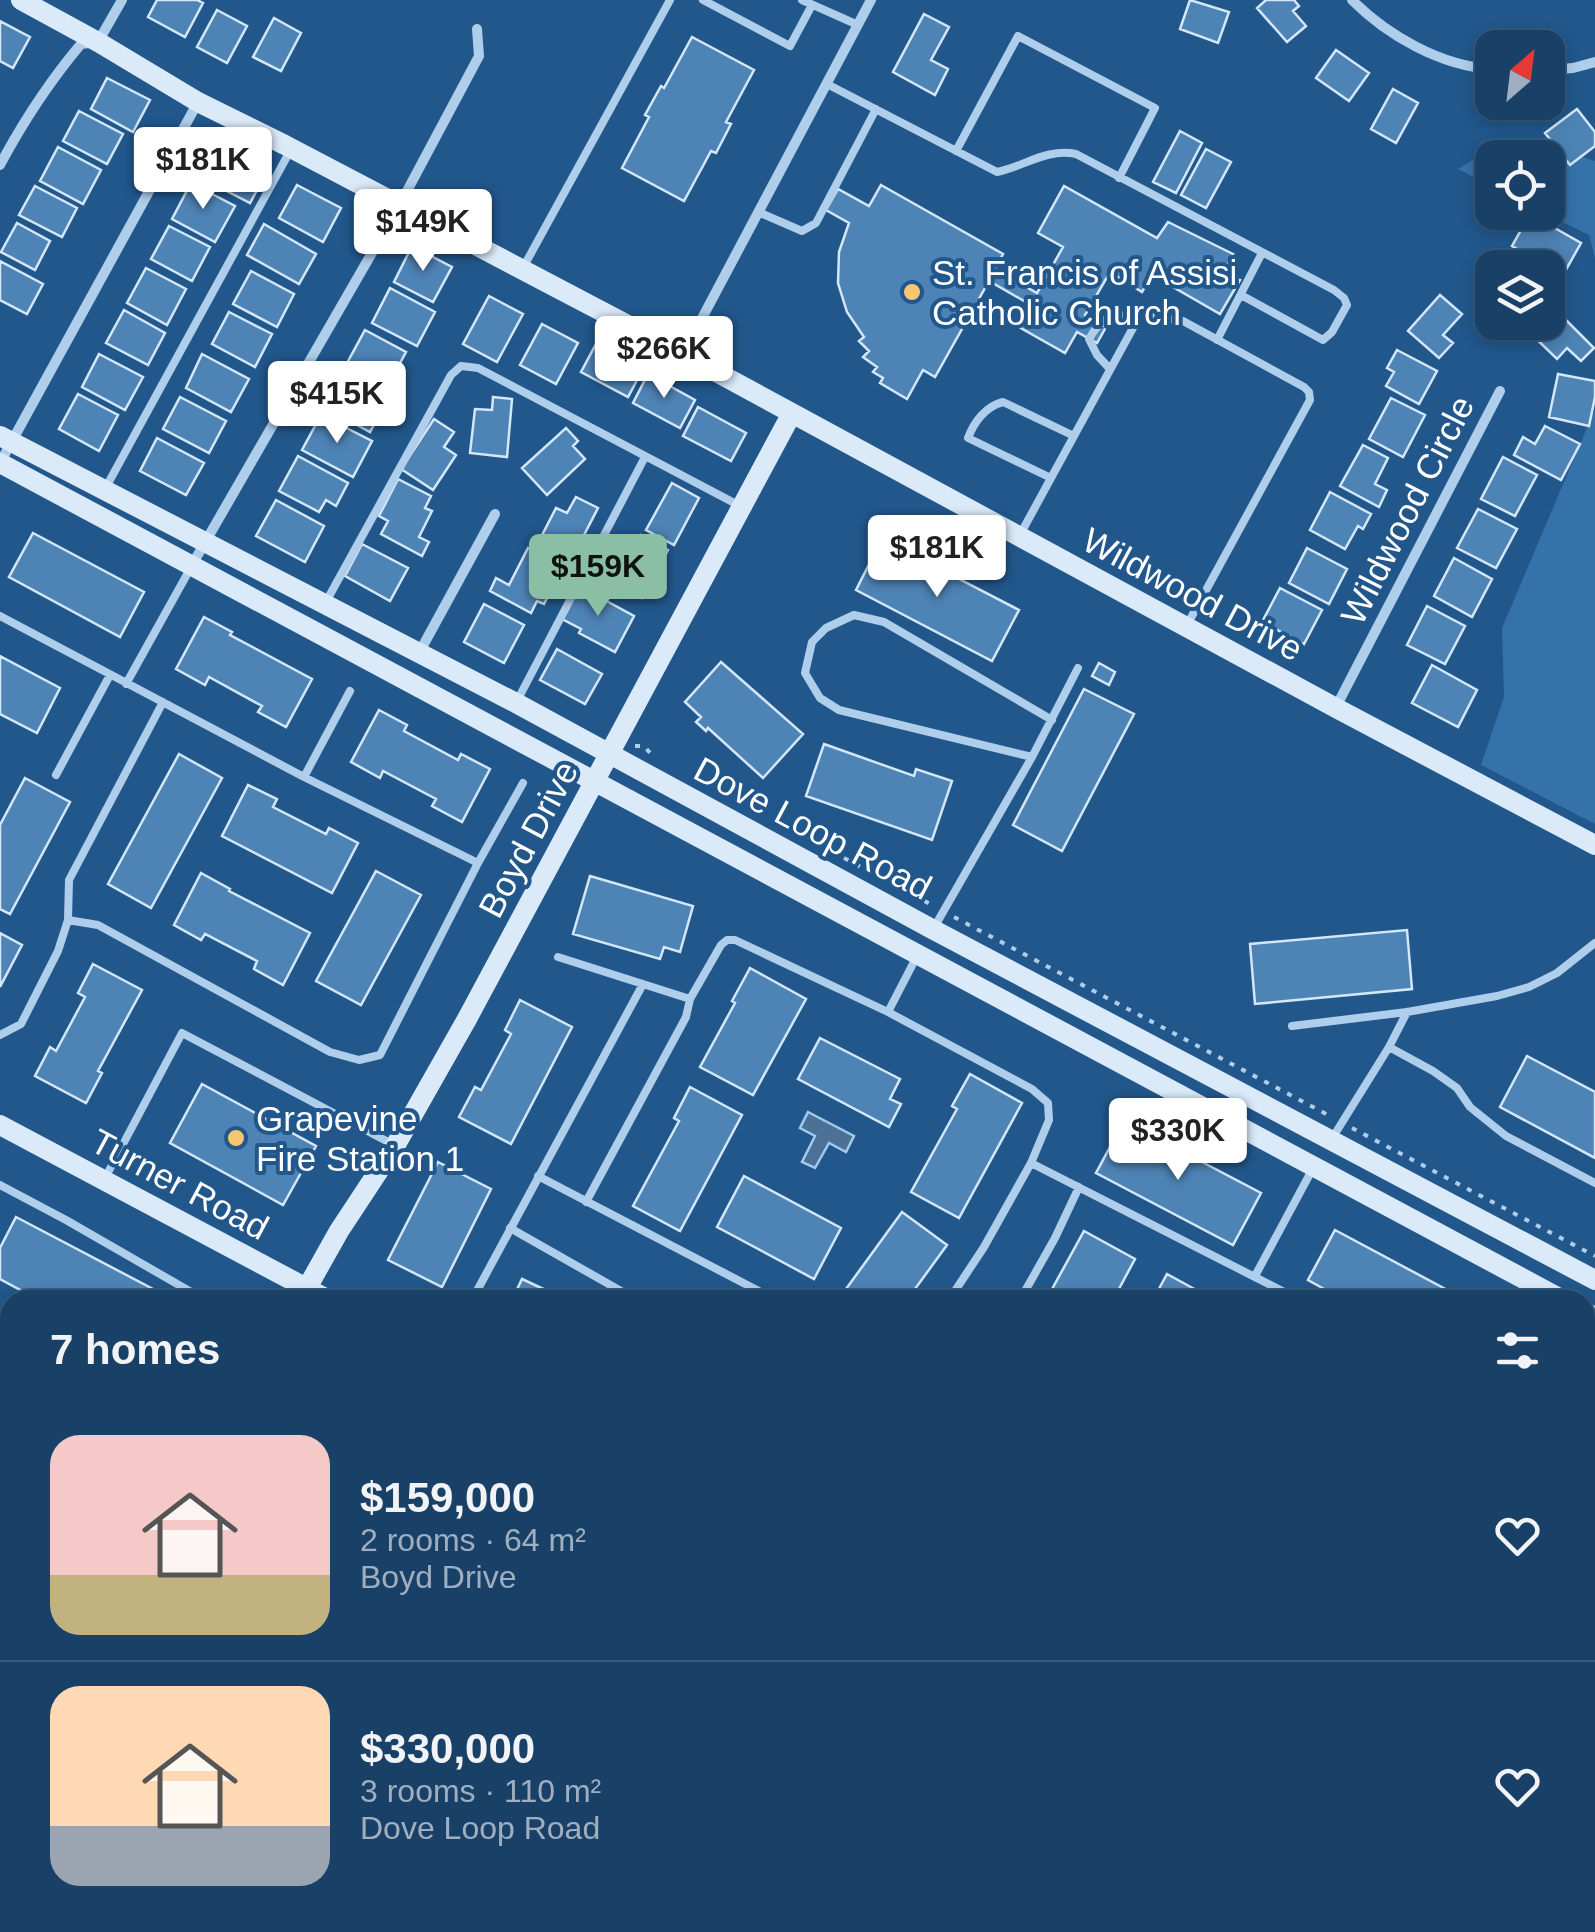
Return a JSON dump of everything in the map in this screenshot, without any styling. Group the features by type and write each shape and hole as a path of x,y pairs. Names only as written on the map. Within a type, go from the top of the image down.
{"main road":[{"name":"Wildwood Drive","path":"21,0 198,102 682,354 1595,845"},
{"name":"Boyd Drive","path":"305,1290 395,1146 610,756 792,413"},
{"name":"Dove Loop Road","path":"5,439 516,703 932,930 1595,1280"},
{"name":"Dove Loop Road","path":"0,462 1543,1290"},
{"path":"919,953 932,930"},
{"name":"Turner Road","path":"0,1125 104,1180 292,1290"},
{"path":"1314,1168 1330,1141"}],"street":[{"path":"0,165 62,66 81,44 98,42 122,0"},
{"path":"682,354 871,0"},
{"path":"1352,0 1379,25 1434,54 1475,68"},
{"path":"192,565 400,206 479,56 477,28"},
{"path":"1565,69 1595,62"},
{"path":"0,462 5,439 198,102"},
{"name":"Wildwood Circle","path":"1336,708 1500,391"},
{"path":"419,654 495,514"}],"lane":[{"path":"522,270 670,0"},
{"path":"704,0 790,46 812,5"},
{"path":"802,0 858,26"},
{"path":"956,151 1018,36 1155,108 1119,178"},
{"path":"827,84 997,172 1052,152 1076,154 1334,290 1347,304 1332,332 1323,340 1241,296"},
{"path":"758,212 802,231 816,223 876,109"},
{"path":"105,489 291,148"},
{"path":"1218,340 1262,254"},
{"path":"1110,369 1089,339 1099,323 1111,315 1140,315 1183,322 1309,392 1310,400 1186,627"},
{"path":"1019,537 1140,315"},
{"path":"324,604 451,375 460,366 478,368 742,506"},
{"path":"1050,478 968,438 971,430 983,414 1003,402 1074,436"},
{"path":"516,703 645,457"},
{"path":"126,684 192,565"},
{"path":"1032,757 839,710 820,698 805,673 812,642 826,628 854,615 884,622 1052,720"},
{"path":"0,616 304,778 478,863"},
{"path":"932,930 1032,757 1078,668"},
{"path":"56,775 110,675"},
{"path":"304,778 350,691"},
{"path":"0,1035 21,1024 58,951 68,920 69,880 164,702"},
{"path":"68,920 98,925 330,1052 359,1060 380,1055 523,782"},
{"path":"586,1202 686,1018 690,999 721,944 735,940 888,1012 1032,1089 1048,1103 1049,1120 1032,1163 956,1290"},
{"path":"1292,1026 1497,996 1557,972 1595,943"},
{"path":"888,1012 919,953"},
{"path":"558,957 690,999"},
{"path":"477,1290 643,984"},
{"path":"1330,1141 1408,1012"},
{"path":"104,1180 182,1033 395,1146"},
{"path":"1389,1047 1457,1088 1470,1108 1506,1136 1595,1183"},
{"path":"1032,1163 1281,1290"},
{"path":"1255,1276 1314,1168"},
{"path":"538,1176 757,1290"},
{"path":"0,1184 187,1290"},
{"path":"1026,1290 1079,1187"},
{"path":"510,1228 618,1290"}],"shaded area":[{"path":"1565,153 1595,161 1595,258 1589,235 1565,223"},
{"path":"1475,158 1475,178 1458,169"},
{"path":"1595,409 1595,824 1481,765 1504,697 1502,628"},
{"path":"808,1112 854,1136 846,1152 829,1143 815,1168 802,1162 815,1136 800,1128"}],"building":[{"path":"157,0 203,3 185,37 148,17"},
{"path":"1190,0 1229,12 1218,43 1180,29"},
{"path":"1266,0 1294,0 1299,6 1293,11 1306,26 1287,42 1257,8"},
{"path":"217,10 247,26 227,63 197,47"},
{"path":"924,14 949,27 931,60 948,69 935,95 893,72"},
{"path":"274,18 301,33 281,71 253,57"},
{"path":"0,21 30,37 13,68 0,61"},
{"path":"692,37 754,70 726,122 731,124 716,153 711,151 684,201 622,168 649,117 645,115"},
{"path":"1336,50 1369,73 1349,101 1316,78"},
{"path":"107,78 150,100 133,132 91,109"},
{"path":"1393,89 1418,103 1396,143 1371,129"},
{"path":"1577,109 1595,132 1595,146 1570,165 1565,159 1565,140 1550,140 1545,133"},
{"path":"79,111 123,134 107,164 63,141"},
{"path":"1180,131 1202,143 1176,193 1153,182"},
{"path":"212,144 267,172 250,203 196,175"},
{"path":"58,147 101,170 83,204 40,181"},
{"path":"1206,149 1231,162 1206,208 1181,195"},
{"path":"191,183 235,206 215,242 172,219"},
{"path":"297,185 341,208 323,242 279,218"},
{"name":"St. Francis of Assisi Catholic Church","path":"881,185 1003,254 995,269 1037,293 1063,247 1038,233 1064,186 1157,238 1168,222 1233,254 1224,273 1240,280 1220,314 1152,275 1142,292 1110,272 1085,315 1106,327 1097,343 1077,332 1065,353 1019,327 1031,305 989,281 935,377 923,370 907,399 880,383 883,378 873,372 877,367 863,357 869,351 859,341 864,337 847,312 838,283 839,252 849,223 826,210 838,189 869,206"},
{"path":"35,186 77,208 62,237 19,215"},
{"path":"17,223 50,241 35,270 1,252"},
{"path":"264,224 316,254 299,284 247,255"},
{"path":"169,226 210,247 192,281 151,259"},
{"path":"1521,230 1558,230 1581,243 1565,271 1565,250 1519,250 1512,246"},
{"path":"412,246 452,267 433,302 394,282"},
{"path":"0,261 43,284 27,314 0,300"},
{"path":"146,268 186,289 167,325 127,303"},
{"path":"251,271 294,294 277,327 233,304"},
{"path":"390,288 435,312 417,346 372,323"},
{"path":"1440,295 1462,314 1443,335 1453,343 1439,358 1408,331"},
{"path":"489,296 523,314 497,362 463,344"},
{"path":"124,310 165,333 148,365 106,343"},
{"path":"229,312 272,334 255,367 212,344"},
{"path":"1565,319 1594,348 1581,361 1567,348 1557,359 1537,340 1565,340"},
{"path":"542,324 578,343 556,384 520,365"},
{"path":"365,330 406,352 387,387 346,365"},
{"path":"596,344 643,369 628,397 581,372"},
{"path":"1397,350 1437,371 1419,404 1386,386 1394,372 1387,368"},
{"path":"99,354 143,377 125,410 82,387"},
{"path":"202,354 249,379 231,412 186,388"},
{"path":"343,373 389,397 370,432 324,407"},
{"path":"648,374 695,400 680,428 633,403"},
{"path":"1558,374 1595,381 1589,426 1549,417"},
{"path":"78,394 118,415 99,451 59,429"},
{"path":"180,397 226,421 209,453 163,429"},
{"path":"493,397 512,399 507,457 470,453 475,409 492,410"},
{"path":"1391,398 1425,415 1403,457 1369,439"},
{"path":"698,407 746,433 731,461 683,436"},
{"path":"321,415 372,441 353,477 302,450"},
{"path":"434,419 454,432 444,447 456,455 433,490 401,469"},
{"path":"1545,426 1580,444 1561,480 1514,455 1523,437 1535,444"},
{"path":"566,428 578,441 573,446 585,459 547,495 522,468"},
{"path":"157,438 204,463 186,495 140,471"},
{"path":"1363,445 1388,458 1375,484 1387,490 1379,507 1340,486"},
{"path":"298,456 348,483 336,506 326,500 319,512 279,491"},
{"path":"1503,457 1537,475 1515,516 1481,499"},
{"path":"398,479 431,496 425,508 432,511 419,537 429,542 422,556 381,534 388,521 379,516"},
{"path":"672,483 699,498 674,545 646,530"},
{"path":"1330,492 1371,514 1363,529 1358,526 1345,549 1310,530"},
{"path":"576,497 598,508 571,560 538,543 556,508 567,513"},
{"path":"276,500 324,526 305,562 256,536"},
{"path":"1478,509 1517,529 1496,568 1457,548"},
{"path":"33,533 144,592 120,637 9,577"},
{"path":"641,535 668,550 642,598 614,582"},
{"path":"882,539 1019,610 992,661 856,590"},
{"path":"362,544 408,568 390,601 345,576"},
{"path":"528,548 564,567 544,604 537,601 531,613 490,591 496,578 509,585"},
{"path":"1307,548 1347,569 1329,604 1289,583"},
{"path":"1454,558 1492,579 1472,617 1434,596"},
{"path":"579,586 634,616 615,652 562,619"},
{"path":"1280,588 1322,610 1304,644 1262,622"},
{"path":"484,604 524,625 504,663 464,642"},
{"path":"1427,606 1465,626 1445,664 1407,645"},
{"path":"204,617 312,679 286,727 258,712 262,706 209,677 205,685 176,669"},
{"path":"557,649 602,674 585,704 540,680"},
{"path":"0,656 60,688 37,733 0,714"},
{"path":"721,662 803,734 763,778 708,728 706,731 696,722 701,717 685,702"},
{"path":"1099,663 1115,672 1109,685 1092,676"},
{"path":"1432,665 1477,690 1458,727 1412,703"},
{"path":"1084,689 1134,714 1062,851 1013,825"},
{"path":"379,710 407,725 404,731 458,760 461,754 490,769 462,822 432,806 436,799 383,771 380,778 351,762"},
{"path":"824,744 914,776 916,769 952,781 932,840 806,796"},
{"path":"179,754 222,778 151,908 108,884"},
{"path":"25,778 70,802 10,914 0,909 0,825"},
{"path":"248,785 277,799 273,807 326,834 329,828 358,843 332,893 222,836"},
{"path":"376,871 421,895 361,1005 316,981"},
{"path":"201,873 310,933 283,985 254,969 257,961 205,934 201,940 174,925"},
{"path":"590,876 693,906 680,952 664,947 660,959 573,934"},
{"path":"1407,930 1412,989 1255,1004 1250,944"},
{"path":"0,933 22,945 0,987"},
{"path":"93,964 142,990 98,1071 102,1073 86,1103 35,1076 50,1047 56,1051 85,997 78,993"},
{"path":"750,968 806,999 753,1095 700,1067"},
{"path":"520,1000 572,1027 511,1144 459,1117 475,1087 481,1090 511,1034 505,1030"},
{"path":"820,1038 900,1079 890,1099 901,1104 889,1127 798,1079"},
{"path":"1527,1056 1595,1092 1595,1158 1500,1107"},
{"path":"970,1074 1022,1103 959,1218 911,1192 957,1109 952,1106"},
{"path":"202,1084 316,1146 283,1205 170,1143"},
{"path":"690,1087 742,1115 680,1231 633,1206 679,1121 674,1118"},
{"path":"1124,1121 1261,1193 1233,1245 1096,1173"},
{"path":"438,1162 491,1189 442,1287 388,1260"},
{"path":"744,1176 841,1228 814,1279 717,1227"},
{"path":"902,1212 947,1245 914,1290 845,1290"},
{"path":"16,1217 155,1290 20,1290 0,1279 0,1248"},
{"path":"1335,1230 1447,1290 1326,1290 1308,1280"},
{"path":"1084,1231 1135,1259 1118,1290 1052,1290"},
{"path":"1167,1274 1196,1290 1158,1290"},
{"path":"522,1279 546,1290 517,1290"}],"place":[{"name":"St. Francis of Assisi Catholic Church","path":"912,292"},
{"name":"Grapevine Fire Station 1","path":"236,1138"}]}
